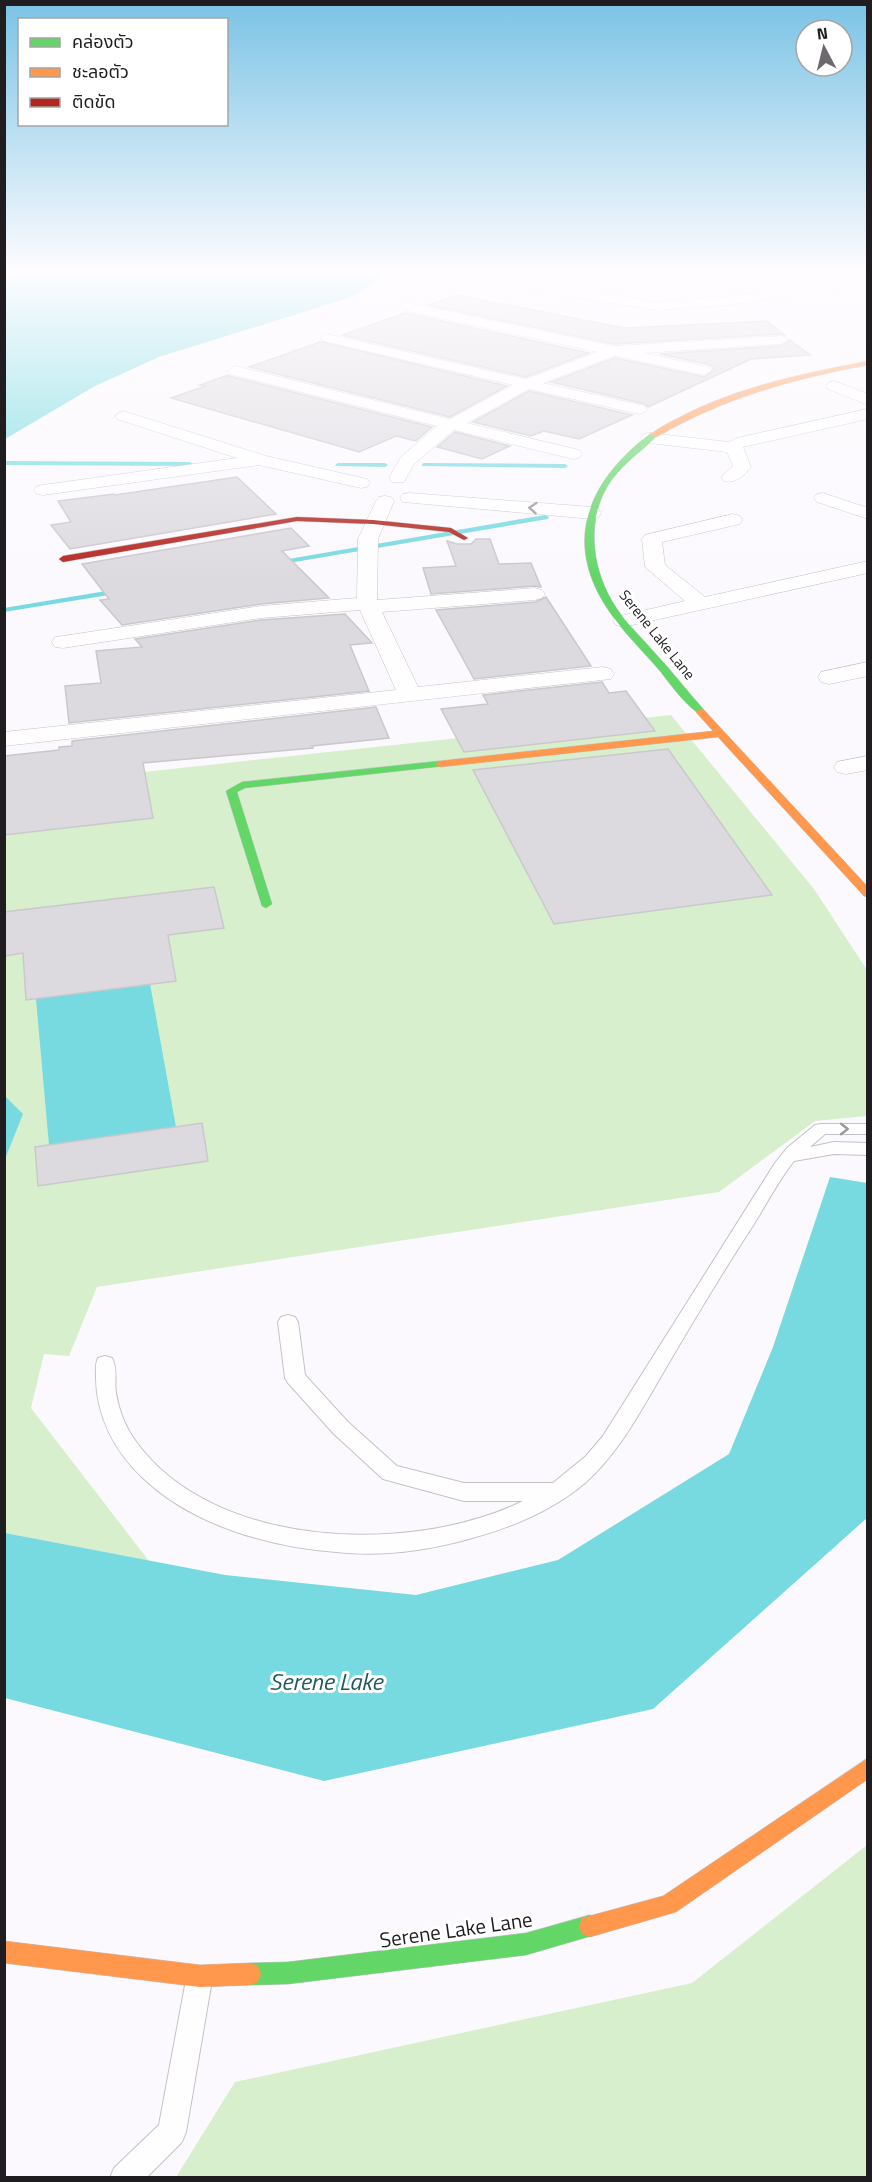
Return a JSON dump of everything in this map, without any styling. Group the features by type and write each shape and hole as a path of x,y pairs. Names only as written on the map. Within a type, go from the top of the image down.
{"street":[{"path":"250,375 573,454"},
{"path":"486,375 639,409"},
{"path":"398,478 407,460 422,444 526,384 551,375"},
{"path":"361,483 357,487 359,494 385,501 414,492 594,506 618,467 650,438 681,417 729,399 811,375"},
{"path":"834,386 867,400"},
{"path":"734,448 737,443 867,414"},
{"path":"123,416 292,468 361,483 377,478 398,478 414,492"},
{"path":"757,419 785,432"},
{"path":"650,438 734,448"},
{"path":"730,477 742,467 734,448"},
{"path":"43,490 265,461"},
{"path":"867,498 823,498 867,514"},
{"path":"385,501 373,522 367,548 368,605 410,695"},
{"name":"Serene Lake Lane","path":"594,506 590,538 594,566 607,601 718,734 867,894"},
{"path":"63,559 297,519 373,522 458,534"},
{"path":"701,604 655,567 652,539 733,520"},
{"path":"623,621 867,567"},
{"path":"63,642 261,612 535,594"},
{"path":"830,677 867,669"},
{"path":"4,739 603,674"},
{"path":"266,904 231,791 242,784 718,734"},
{"name":"Serene Lake Lane","path":"4,1952 200,1976 288,1973 526,1944 668,1905 867,1767"}],"lane":[{"path":"105,1363 106,1393 115,1424 132,1452 156,1479 187,1501 225,1518 264,1531 306,1540 359,1545 412,1543 464,1532 513,1515 556,1492 591,1464 615,1437 721,1259 789,1156 821,1129 867,1129"},
{"path":"789,1156 834,1148 867,1149"},
{"path":"288,1322 295,1378 341,1428 390,1473 464,1492 556,1492"},
{"path":"124,2178 172,2132 200,1976"}],"green space":[{"path":"671,715 814,889 867,970 867,1116 815,1121 719,1192 97,1287 69,1356 44,1354 31,1408 149,1561 5,1533 4,1159 22,1114 5,1096 5,787"},
{"path":"867,1845 867,2177 176,2177 235,2082 692,1983"}],"water":[{"path":"5,375 120,375 95,386 5,439"},
{"path":"150,984 176,1127 49,1145 36,999"},
{"path":"5,1096 23,1114 5,1159"},
{"name":"Serene Lake","path":"830,1177 867,1183 867,1518 653,1709 324,1781 5,1698 5,1533 225,1575 416,1595 558,1560 729,1454 773,1347"}],"building":[{"path":"228,375 432,427 416,441 396,436 359,452 171,398 206,386 200,385"},
{"path":"280,375 460,375 507,386 450,417"},
{"path":"570,375 694,375 704,377 717,375 648,407 645,404 551,382"},
{"path":"529,391 632,415 579,439 544,431 531,436 473,422"},
{"path":"455,432 510,446 482,459 437,447"},
{"path":"237,477 276,514 70,549 51,525 71,522 58,501"},
{"path":"291,528 309,546 282,551 329,598 261,604 122,625 100,600 109,599 82,564"},
{"path":"476,539 490,539 499,564 531,563 541,587 431,594 423,568 456,566 447,541 471,544"},
{"path":"546,597 591,666 474,679 436,610 535,602"},
{"path":"345,614 372,643 350,645 369,691 69,723 65,686 101,683 96,651 142,647 135,639 261,620"},
{"path":"602,682 609,693 626,691 655,731 464,752 441,709 488,704 483,695"},
{"path":"376,707 389,738 312,746 313,748 143,763 153,818 4,835 4,756 59,750 59,747 72,746 72,741"},
{"path":"668,749 772,895 554,924 473,770"},
{"path":"214,887 224,928 168,935 176,981 26,1000 23,953 4,956 4,912"},
{"path":"202,1123 208,1161 38,1186 35,1147"}],"waterway":[{"path":"4,463 190,464"},
{"path":"338,465 385,465"},
{"path":"424,465 565,466"},
{"path":"277,563 545,517"},
{"path":"4,610 118,591"}],"traffic: fast":[{"path":"654,435 615,469 602,489 593,510 589,532 590,555 597,579 613,611 701,712"},
{"path":"266,904 231,791 242,785 440,764"},
{"path":"250,1974 288,1973 526,1944 590,1926"}],"traffic: slow":[{"path":"654,435 679,420 730,397 809,375"},
{"path":"701,712 868,894"},
{"path":"440,764 718,734"},
{"path":"590,1926 668,1905 868,1767"},
{"path":"4,1952 200,1976 250,1974"}],"traffic: jam":[{"path":"63,559 297,519 373,522 451,530 464,538"}]}
